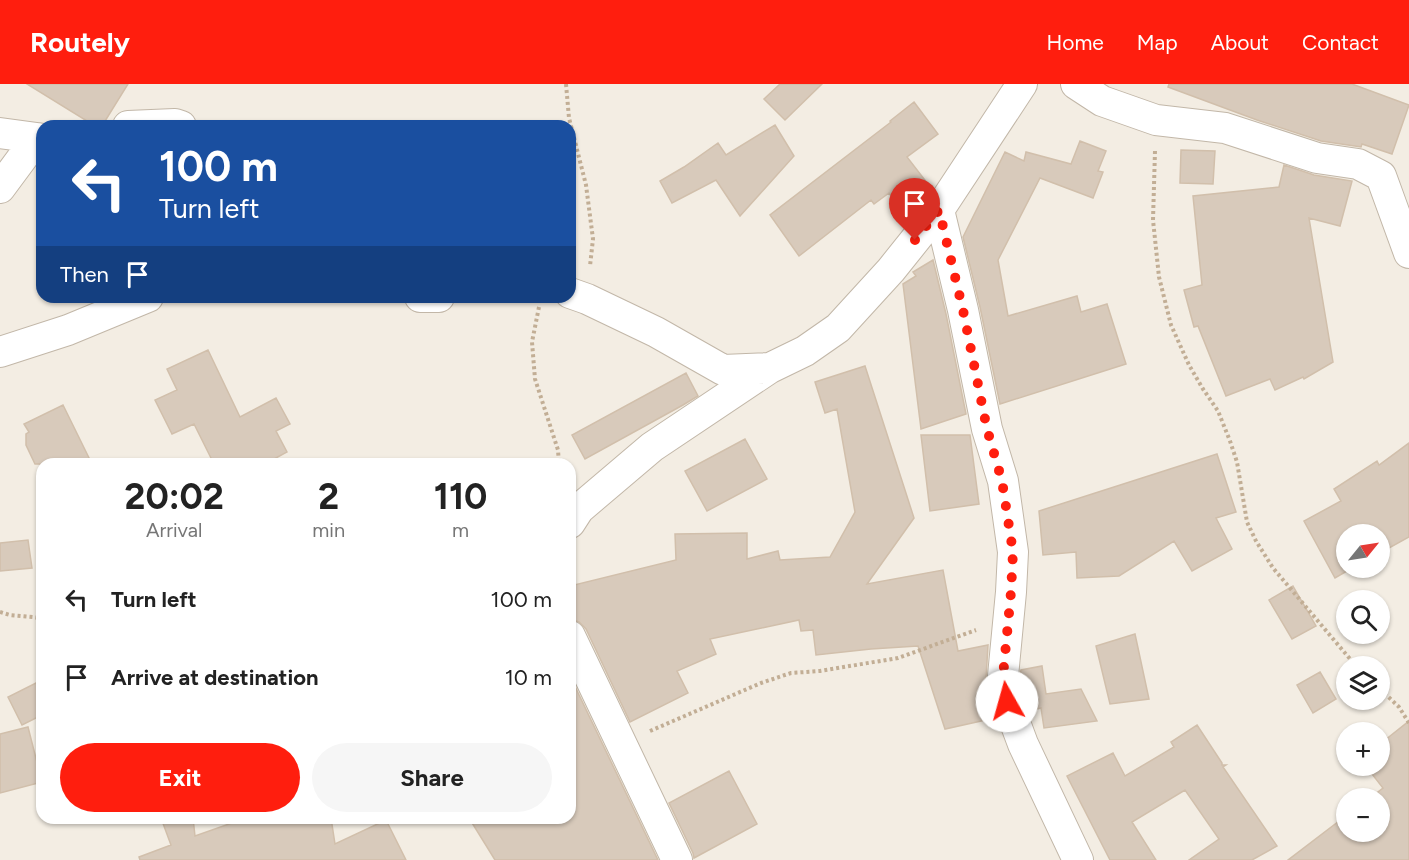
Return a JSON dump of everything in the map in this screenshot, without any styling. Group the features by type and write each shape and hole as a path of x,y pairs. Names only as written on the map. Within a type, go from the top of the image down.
{"street":[{"path":"576,514 652,447 770,368 805,351 838,328 891,270 939,210 1022,84"},
{"path":"1076,84 1102,100 1156,120 1225,128 1317,158 1358,164 1381,176 1409,253"},
{"path":"0,133 36,138"},
{"path":"0,188 36,143"},
{"path":"939,210 963,310 987,429 1002,481 1013,552 1003,676 1007,701 1023,744 1078,860"},
{"path":"578,296 656,332 723,370 770,368"},
{"path":"0,352 68,330 133,303"},
{"path":"576,649 677,860"}],"path":[{"path":"566,84 570,120"},
{"path":"1156,120 1153,220 1159,277 1171,325 1189,365 1222,421 1237,462 1247,522 1256,541 1273,568 1348,656"},
{"path":"576,145 586,184 593,239 578,296"},
{"path":"540,303 532,342 535,379 559,458"},
{"path":"0,612 36,617"},
{"path":"621,743 761,683 790,674 898,658 1009,618"},
{"path":"1390,698 1399,707 1409,723"}],"building":[{"path":"27,84 128,84 106,120 85,120"},
{"path":"780,84 822,84 785,120 764,99"},
{"path":"1169,84 1352,84 1409,105 1392,154 1362,144 1361,147 1321,141 1168,87"},
{"path":"914,102 938,134 907,157 928,184 899,207 889,193 874,204 871,200 799,256 770,215"},
{"path":"775,125 794,156 740,216 716,180 672,203 660,181 718,143 726,155"},
{"path":"1080,141 1106,151 1098,171 1103,172 1093,198 1040,178 998,260 1008,316 1077,296 1081,312 1107,304 1126,364 1000,404 963,237 1005,152 1024,161 1026,152 1071,164"},
{"path":"1181,150 1215,151 1213,184 1180,183"},
{"path":"1284,165 1314,175 1352,181 1340,226 1309,218 1333,362 1304,379 1303,377 1275,390 1270,379 1226,396 1198,326 1194,327 1184,290 1202,285 1193,196 1279,187"},
{"path":"933,260 966,414 921,429 903,284 916,276 913,272"},
{"path":"208,350 240,417 276,398 290,424 276,431 287,452 276,458 211,458 194,424 172,434 155,400 177,390 167,369"},
{"path":"865,366 914,518 867,584 943,570 958,651 988,645 986,678 990,704 995,718 945,729 918,646 816,655 813,630 801,631 799,620 710,639 716,654 677,671 688,693 630,722 586,629 576,621 576,585 676,560 675,534 747,533 747,559 778,551 780,560 830,557 855,512 837,409 825,413 815,382"},
{"path":"686,373 698,396 585,459 572,435"},
{"path":"63,405 89,458 36,458 35,464 26,445 26,434 29,432 24,424"},
{"path":"921,435 970,435 979,504 930,511"},
{"path":"745,439 767,479 707,511 685,471"},
{"path":"1409,443 1409,537 1390,547 1390,524 1336,524 1335,578 1304,521 1341,501 1334,489 1377,461 1379,465"},
{"path":"1217,454 1236,512 1216,518 1232,549 1192,571 1174,541 1119,576 1077,578 1076,552 1043,555 1039,511"},
{"path":"28,540 32,568 0,571 0,543"},
{"path":"1293,586 1316,626 1292,639 1269,600"},
{"path":"1135,634 1149,699 1110,704 1096,646"},
{"path":"1042,666 1046,694 1081,689 1097,721 1044,728 1041,708 1029,711 1020,675 1021,670"},
{"path":"1320,672 1336,699 1313,713 1297,685"},
{"path":"36,683 36,718 22,725 8,697"},
{"path":"576,689 658,860 495,860 473,824 576,824"},
{"path":"1409,721 1409,860 1288,860 1336,823 1336,842 1390,842 1390,788 1383,788 1374,776 1390,776 1390,736"},
{"path":"1197,725 1222,765 1226,765 1223,767 1277,846 1252,860 1189,860 1219,839 1185,790 1132,822 1156,860 1110,860 1067,776 1113,753 1125,776 1174,747 1171,742"},
{"path":"28,727 36,758 36,784 0,793 0,734"},
{"path":"729,771 757,824 694,858 669,803"},
{"path":"163,824 194,824 195,836 229,824 332,824 335,844 378,824 388,824 406,860 140,860 139,857 171,845"}],"route":[{"path":"915,240 939,210 963,310 987,429 1002,481 1013,552 1003,676 1007,701"}]}
